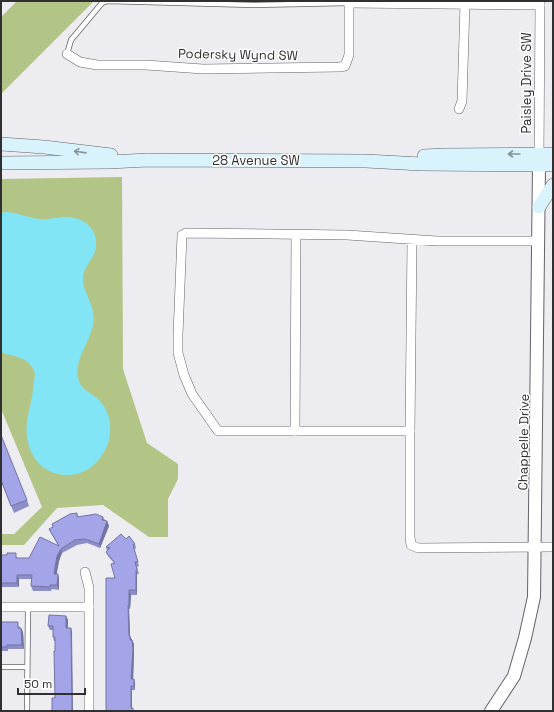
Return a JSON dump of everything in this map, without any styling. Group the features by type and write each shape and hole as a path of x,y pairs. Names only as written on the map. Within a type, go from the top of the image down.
{"main road":[{"name":"28 Avenue SW","path":"1,144 44,147 147,160"},
{"name":"28 Avenue SW","path":"1,163 110,162 147,160 366,160 421,164 538,160 553,154"},
{"name":"28 Avenue SW","path":"538,160 553,165"},
{"path":"539,207 553,185"}],"street":[{"path":"349,2 465,4 540,3"},
{"name":"Podersky Wynd SW","path":"67,54 80,62 97,64 146,64 203,69 340,67 345,66 349,55 349,2"},
{"name":"Paisley Drive SW","path":"538,160 540,3"},
{"path":"459,110 462,101 465,4"},
{"name":"Chappelle Drive","path":"491,711 514,676 525,638 534,597 539,241 538,160"},
{"path":"410,431 218,431 192,394 184,375 178,353 182,235 186,233 348,235 412,240 539,241"},
{"path":"295,431 296,235"},
{"path":"412,240 410,431 411,544 418,548 553,547"},
{"path":"85,572 89,588 89,711"},
{"path":"1,607 89,608"}],"lane":[{"path":"67,54 71,40 102,3 107,1 200,4 349,2"},
{"path":"27,711 28,608"},
{"path":"1,667 27,667"}],"green space":[{"path":"17,1 94,1 1,94 1,17"},
{"path":"122,177 123,369 147,443 178,464 178,479 168,499 168,537 149,537 103,505 57,508 24,545 1,545 1,534 14,534 42,507 1,409 1,179"}],"water":[{"path":"5,212 40,219 63,217 79,219 88,225 95,235 96,247 94,255 85,269 83,277 83,284 92,308 94,321 78,365 77,372 81,385 103,404 109,417 110,431 104,452 96,463 85,471 62,475 51,472 41,465 33,455 28,442 27,420 35,373 26,360 1,352 1,213"}],"building":[{"path":"1,435 27,500 11,506 1,480"},
{"path":"77,513 77,517 96,514 103,517 102,520 107,521 99,544 85,539 75,540 61,549 57,556 54,574 58,574 57,585 50,585 50,587 31,586 32,575 17,575 17,583 1,583 1,555 16,553 16,558 29,558 40,537 59,546 49,529 53,527 52,524 70,514"},
{"path":"121,534 126,539 129,536 135,544 133,545 138,562 135,562 137,569 136,590 129,590 128,605 129,636 130,640 132,640 133,649 131,679 134,679 134,686 131,686 131,708 133,708 133,711 106,711 106,578 115,578 111,564 115,563 106,552 110,548 106,547"},
{"path":"49,615 66,616 66,628 71,628 72,711 52,711 52,698 55,698 55,637 53,637 53,626 48,626"},
{"path":"1,622 18,622 18,628 21,628 22,645 7,645 7,647 1,647"}]}
